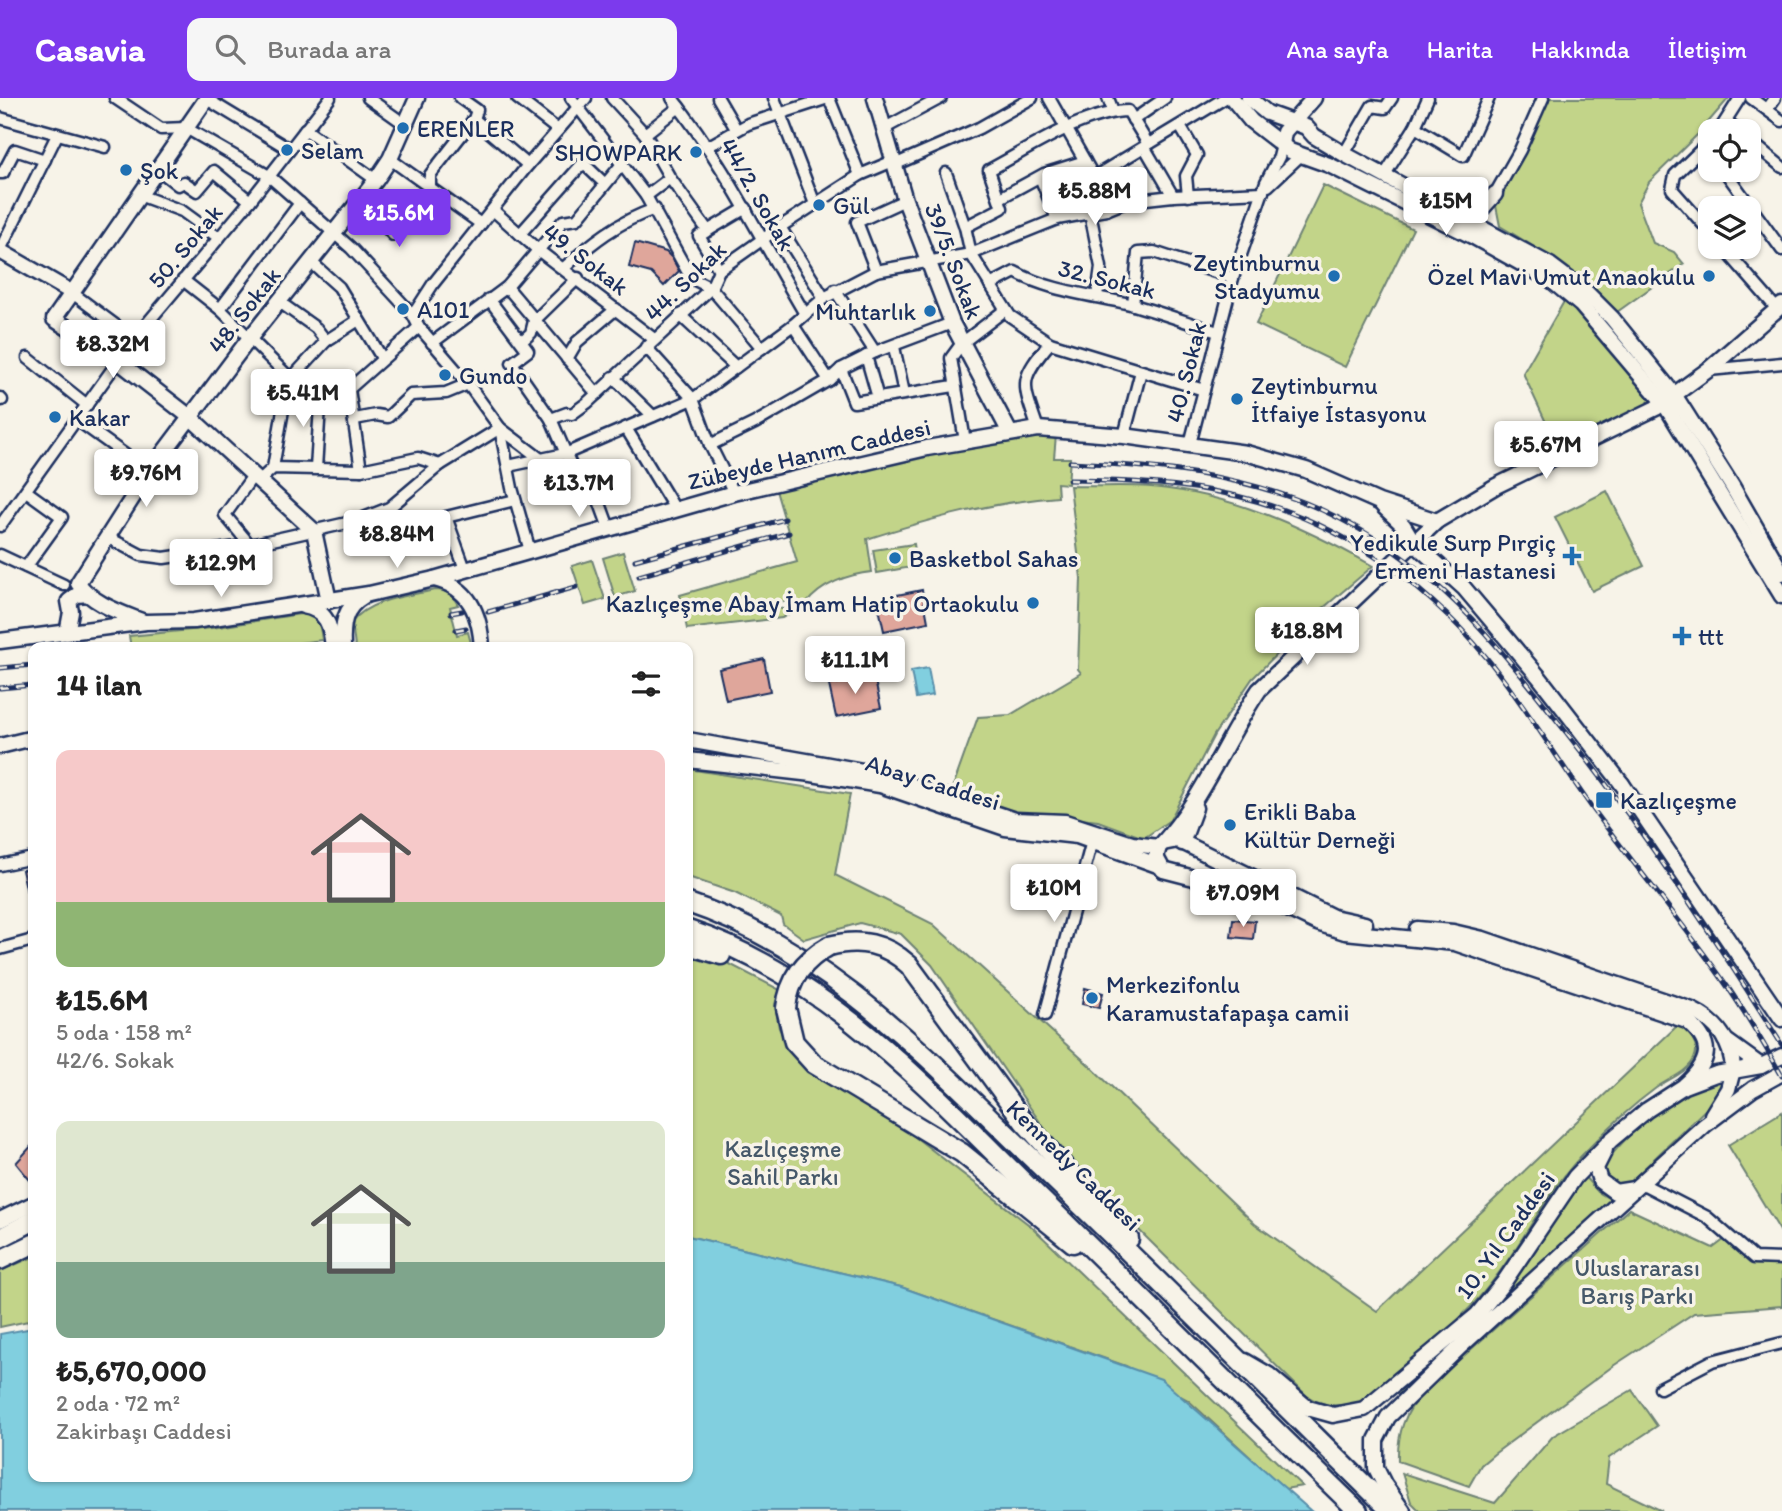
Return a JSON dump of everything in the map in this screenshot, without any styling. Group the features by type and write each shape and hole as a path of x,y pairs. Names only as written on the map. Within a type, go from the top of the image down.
{"highway":[{"path":"693,892 741,915 765,937"},
{"name":"Kennedy Caddesi","path":"693,905 718,914 818,966 889,1021 1155,1276 1391,1511"},
{"name":"Kennedy Caddesi","path":"693,932 734,948 780,971 831,1005 880,1046 1111,1267 1358,1511"},
{"path":"1111,1267 1055,1230 1023,1200 962,1153 814,1064 794,1042 786,1008 790,988 800,970 829,946 864,941 897,955 909,965 1008,1102 1059,1164 1119,1226 1155,1276"},
{"path":"693,947 751,966 780,971"},
{"path":"0,1238 28,1224"},
{"path":"0,1259 28,1246"}],"main road":[{"path":"206,98 54,319 118,361 190,417 314,531 329,600"},
{"name":"48. Sokak","path":"76,588 149,472 278,301 376,180 390,159 418,98"},
{"name":"39/5. Sokak","path":"875,98 905,200 952,323 1010,433"},
{"path":"1232,98 1251,121 1282,145 1428,214 1563,289 1669,399 1782,596"},
{"path":"1249,98 1267,113 1306,127 1314,136 1384,177 1550,265 1586,292 1619,327 1732,486 1782,573"},
{"path":"1282,145 1284,132 1314,98"},
{"path":"1300,155 1314,136"},
{"path":"1428,214 1450,220 1479,212 1494,194"},
{"path":"1492,233 1490,219 1494,194"},
{"path":"0,250 71,292"},
{"path":"1684,1086 1703,1066 1707,1048 1692,1026 1665,1011 1455,943 1345,932 1317,923 1256,894 1170,872 1160,866 1156,857 1161,845 1200,793 1242,715 1259,691 1437,521 1496,486 1669,399 1708,370 1780,307"},
{"name":"Zübeyde Hanım Caddesi","path":"0,640 146,622 194,621 369,594 434,579 734,492 965,441 1038,429 1124,436 1245,453 1306,470 1379,502 1437,521"},
{"path":"1379,502 1403,525 1414,543 1464,589 1539,677 1622,784 1782,1019"},
{"path":"434,579 449,582 462,590 469,600 483,642"},
{"path":"67,632 71,612 69,601 77,595 76,588"},
{"path":"76,588 116,611 146,622"},
{"path":"343,642 344,618 355,601 369,594"},
{"path":"299,605 313,608 324,615 332,642"},
{"path":"0,746 28,739"},
{"name":"Abay Caddesi","path":"693,741 874,773 1015,820 1065,822 1132,844 1161,845"},
{"path":"693,756 727,764"},
{"name":"Abay Caddesi","path":"693,761 880,785 1005,828 1077,836 1160,866"},
{"path":"1178,872 1189,861 1184,845 1200,793"},
{"path":"1161,845 1172,839 1333,917 1370,925 1453,932 1483,939 1692,1010 1709,1019 1725,1040 1761,1066"},
{"path":"1705,1125 1728,1089 1733,1070 1725,1040"},
{"name":"10. Yıl Caddesi","path":"1234,1356 1269,1375 1308,1408 1333,1415 1364,1409 1477,1315 1504,1282 1574,1177 1611,1140 1647,1110 1684,1086 1733,1070 1761,1066 1782,1056"},
{"name":"10. Yıl Caddesi","path":"1403,1511 1376,1468 1376,1440 1382,1424 1461,1346 1705,1125 1744,1096 1782,1073"},
{"path":"1611,1140 1598,1161 1597,1175 1610,1190 1621,1192 1637,1186"},
{"path":"2,1217 28,1206"}],"street":[{"path":"115,98 161,129 186,128 269,176 351,248 413,315 419,327 468,384 500,428 542,460"},
{"path":"206,98 289,149"},
{"name":"50. Sokak","path":"0,526 134,339 250,201 330,98"},
{"path":"368,98 406,125"},
{"path":"362,199 393,235 430,188 430,175 474,119 477,110 474,105 460,98"},
{"path":"517,98 558,130"},
{"path":"612,98 645,134 670,178 708,231"},
{"name":"44/2. Sokak","path":"671,98 707,146 746,208 761,241 805,314"},
{"path":"718,98 736,129"},
{"path":"774,98 815,204"},
{"path":"707,146 736,129 779,112 829,98 860,175"},
{"path":"885,128 941,98"},
{"name":"44. Sokak","path":"551,419 567,413 572,414 597,394 711,288 719,270 780,227 860,175 979,128 1032,98"},
{"path":"1049,98 1094,177 1106,210"},
{"path":"1108,98 1113,111"},
{"path":"1133,120 1165,98"},
{"path":"1094,177 1225,98"},
{"path":"1344,154 1372,106 1385,108 1392,98"},
{"path":"1384,177 1415,127 1428,98"},
{"path":"1415,127 1463,156 1489,98"},
{"path":"1494,194 1520,150 1543,98"},
{"path":"1727,119 1740,98"},
{"path":"1751,98 1782,121"},
{"path":"1768,108 1775,98"},
{"path":"413,315 433,284 558,130 578,101 655,209 691,278 711,288 762,348"},
{"path":"645,134 679,107"},
{"path":"965,227 1002,208 989,170 1068,128 1113,111 1128,111 1172,196"},
{"path":"0,118 105,147"},
{"path":"474,119 527,165"},
{"path":"1180,126 1197,155 1186,176 1188,196"},
{"path":"305,129 376,180"},
{"path":"0,250 57,135"},
{"name":"40. Sokak","path":"1190,444 1233,278 1282,145"},
{"path":"0,173 3,173 15,150 45,160"},
{"path":"1761,150 1782,167"},
{"path":"508,466 565,454 692,399 793,325 835,290 876,271 971,254 1057,219 1106,210 1128,201 1263,192 1300,155"},
{"path":"1698,155 1675,175 1672,189 1698,218"},
{"path":"390,159 481,224"},
{"path":"1000,198 1040,177 1085,161"},
{"path":"520,234 583,163 604,183"},
{"path":"432,343 507,287 563,221 577,219 622,164"},
{"path":"159,170 178,185 184,182 197,191 214,170 250,201"},
{"path":"946,173 965,227 971,254 1010,316 1050,344 1204,390"},
{"path":"1040,177 1057,219"},
{"path":"646,196 670,178"},
{"path":"1733,182 1782,250"},
{"path":"139,195 182,211 219,238"},
{"path":"876,271 857,222 905,200"},
{"path":"220,309 300,203"},
{"path":"719,270 699,236 746,208"},
{"path":"564,268 592,243 636,215 655,209"},
{"name":"49. Sokak","path":"493,210 538,250 578,278 654,339"},
{"path":"1090,213 1101,267 1097,296"},
{"path":"780,227 824,298"},
{"path":"1133,305 1138,253 1154,252 1233,278"},
{"path":"1734,259 1780,307"},
{"path":"311,262 339,287 357,321 382,358"},
{"name":"32. Sokak","path":"990,285 1015,272 1047,285 1133,305 1218,332"},
{"path":"522,341 531,333 534,321 578,278"},
{"path":"183,280 220,309 294,382 321,391 349,389 419,327"},
{"path":"507,287 597,394"},
{"path":"835,290 871,354 878,398"},
{"path":"71,292 134,339"},
{"path":"489,299 528,351 512,363 551,419 576,477 590,476 609,528"},
{"path":"278,301 316,328 326,341"},
{"path":"567,359 577,342 616,309"},
{"path":"965,441 951,358 962,344 1006,310"},
{"path":"680,315 736,366"},
{"path":"272,468 285,404 294,382 326,341 357,321"},
{"path":"710,444 755,424 829,380 841,369 871,354 952,323"},
{"path":"793,325 829,380"},
{"path":"1038,429 1024,387 1029,367 1050,344"},
{"path":"646,347 692,399 710,444 734,492"},
{"path":"894,347 904,393"},
{"path":"28,358 87,405"},
{"path":"1708,370 1782,363"},
{"path":"841,369 854,402 954,386"},
{"path":"1124,436 1141,371"},
{"path":"614,377 653,416"},
{"path":"355,419 376,415 388,417 411,395 446,393 468,384"},
{"path":"349,389 361,470"},
{"path":"316,468 321,391"},
{"path":"77,420 149,472"},
{"path":"107,537 141,555 164,558 250,545 356,521 389,508 440,465 500,428"},
{"path":"500,428 515,500 530,551"},
{"path":"626,428 675,509"},
{"path":"250,545 225,515 256,479 272,468 361,470 418,458 440,465"},
{"path":"26,491 62,517 26,567"},
{"path":"465,569 446,517 515,500"},
{"path":"0,555 76,588"},
{"path":"1045,1015 1092,841"},
{"path":"0,865 28,859"},
{"path":"0,949 28,941"},
{"path":"1637,1186 1707,1217 1754,1258 1782,1258"},
{"path":"1660,1388 1712,1361 1782,1343"}],"green space":[{"path":"1548,98 1729,98 1711,119 1698,119 1698,134 1649,182 1638,203 1653,243 1674,252 1684,264 1617,312 1576,276 1500,226 1496,206"},
{"name":"Zeytinburnu Stadyumu","path":"1323,185 1413,229 1345,367 1256,324"},
{"path":"1566,298 1607,343 1650,400 1647,407 1556,444 1523,373"},
{"path":"1056,435 1054,458 1070,458 1068,484 1057,483 1058,497 961,512 867,539 872,572 835,582 819,591 806,604 777,601 767,608 766,611 777,608 789,610 791,613 782,618 687,629 680,595 797,562 775,487 930,451"},
{"path":"1070,486 1151,487 1210,497 1266,514 1373,566 1315,615 1252,679 1214,735 1170,820 1144,838 1098,821 1013,811 951,792 978,717 1010,715 1081,673 1078,669 1081,578"},
{"path":"1607,491 1644,566 1592,591 1555,517"},
{"name":"Basketbol Sahas","path":"914,544 917,566 877,573 873,550"},
{"path":"623,552 635,591 615,597 603,558"},
{"path":"592,560 605,599 585,605 572,566"},
{"path":"435,590 446,592 458,605 450,607 457,635 468,632 471,642 354,642 352,622 368,608"},
{"path":"300,614 315,618 322,640 130,642 129,636 212,628"},
{"path":"693,770 850,794 835,875 933,924 1090,1066 1255,1224 1377,1311 1678,1025 1693,1039 1696,1054 1687,1068 1630,1109 1575,1163 1492,1282 1447,1330 1363,1401 1341,1405 1321,1403 1307,1396 1075,1167 1040,1122 932,965 901,934 860,923 804,939 783,924 781,916 735,893 693,879"},
{"name":"Kazlıçeşme Sahil Parkı","path":"693,953 716,957 780,990 775,1004 779,1028 798,1062 897,1123 1032,1227 1302,1486 1285,1489 1188,1400 1126,1366 901,1287 693,1237"},
{"path":"1725,1078 1720,1094 1631,1181 1618,1185 1608,1179 1604,1170 1607,1162 1648,1118 1684,1092"},
{"path":"1782,1112 1782,1234 1728,1145"},
{"path":"1584,1176 1598,1192 1613,1201 1402,1397 1398,1393 1475,1326 1495,1304"},
{"name":"Uluslararası Barış Parkı","path":"1629,1209 1713,1248 1725,1239 1737,1251 1757,1263 1782,1263 1782,1306 1694,1313 1613,1366 1494,1454 1481,1465 1469,1486 1398,1461 1403,1424 1411,1407 1423,1392"},
{"path":"28,1259 28,1321 0,1327 0,1271"},
{"path":"1632,1390 1657,1426 1609,1458 1606,1484 1662,1511 1420,1511 1411,1502 1402,1473 1495,1503 1553,1436"}],"water":[{"path":"928,668 933,695 916,698 911,671"},
{"path":"693,1237 901,1287 1161,1379 1311,1511 0,1511 0,1334 28,1329 28,1482 693,1482"}],"building":[{"path":"635,243 666,252 679,271 664,286 651,273 629,267"},
{"path":"922,590 928,622 884,631 877,599"},
{"path":"764,659 770,691 726,700 719,669"},
{"path":"874,676 881,708 836,717 829,685"},
{"path":"28,869 28,897 22,870"},
{"path":"1233,919 1255,921 1253,939 1231,937"},
{"name":"Merkezifonlu Karamustafapaşa camii","path":"1085,988 1103,993 1099,1008 1082,1004"},
{"path":"28,1150 28,1178 16,1163"}],"railway":[{"path":"1070,462 1199,474 1292,498 1362,530 1430,579 1460,607 1515,668 1598,773 1680,888 1782,1045"},
{"path":"1069,480 1174,485 1237,496 1273,506 1342,537 1405,578 1461,629 1500,675 1593,809 1727,986 1782,1076"},
{"path":"635,560 785,519"},
{"path":"639,576 789,533"},
{"path":"488,612 576,587"},
{"path":"451,613 462,611"},
{"path":"456,630 466,628"},
{"path":"0,668 28,665"},
{"path":"0,688 28,685"}],"place":[{"name":"ERENLER","path":"403,128"},
{"name":"Selam","path":"287,150"},
{"name":"SHOWPARK","path":"696,152"},
{"name":"Şok","path":"126,170"},
{"name":"Gül","path":"819,205"},
{"name":"Zeytinburnu Stadyumu","path":"1334,276"},
{"name":"Özel Mavi Umut Anaokulu","path":"1709,276"},
{"name":"A101","path":"403,309"},
{"name":"Muhtarlık","path":"930,311"},
{"name":"Gundo","path":"445,375"},
{"name":"Zeytinburnu İtfaiye İstasyonu","path":"1237,399"},
{"name":"Kakar","path":"55,417"},
{"name":"Yedikule Surp Pırgiç Ermeni Hastanesi","path":"1572,556"},
{"name":"Basketbol Sahas","path":"895,558"},
{"name":"Kazlıçeşme Abay İmam Hatip Ortaokulu","path":"1033,603"},
{"name":"ttt","path":"1682,636"},
{"name":"Kazlıçeşme","path":"1604,800"},
{"name":"Erikli Baba Kültür Derneği","path":"1230,825"},
{"name":"Merkezifonlu Karamustafapaşa camii","path":"1092,998"}]}
